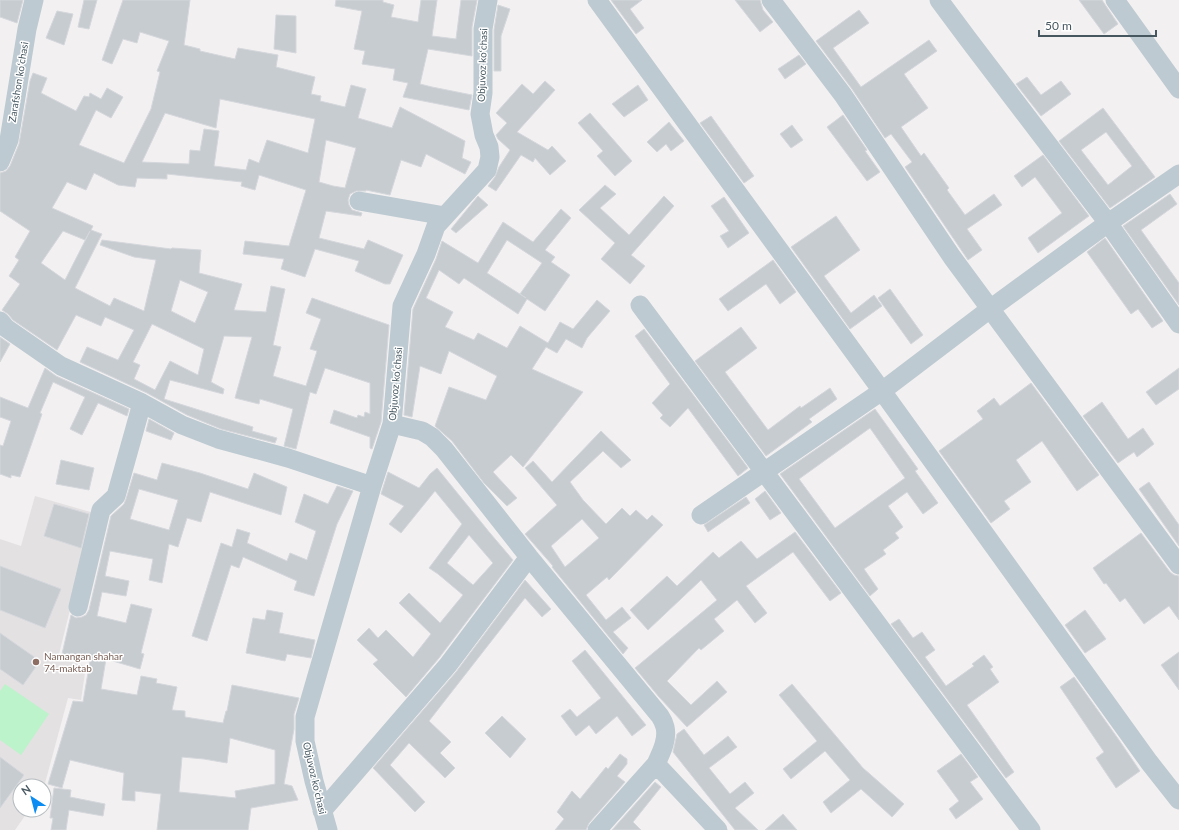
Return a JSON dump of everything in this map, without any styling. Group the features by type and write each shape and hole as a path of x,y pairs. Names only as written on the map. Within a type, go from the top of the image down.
{"street":[{"name":"Zarafshon koʻchasi","path":"0,162 9,140 27,29 34,0"},
{"name":"Objuvoz koʻchasi","path":"328,830 314,781 305,741 305,717 372,486 392,424 402,306 426,254 436,226 487,170 490,157 480,114 483,93 482,29 488,0"},
{"path":"597,0 882,391 1149,762 1179,800"},
{"path":"771,0 843,95 952,257 1179,565"},
{"path":"939,0 1108,223 1179,324"},
{"path":"1115,0 1179,89"},
{"path":"701,515 882,391 990,309 1108,223 1179,174"},
{"path":"359,201 445,216"},
{"path":"640,305 1031,830"},
{"path":"0,320 6,328 61,366 142,403 182,425 218,439 288,458 372,486"},
{"path":"78,607 101,510 116,496 142,403"},
{"path":"392,424 422,431 432,437 444,449 529,557 660,716 665,728 665,741 662,752 656,764 598,830"},
{"path":"322,811 448,665 529,557"},
{"path":"656,764 718,830"}],"shaded area":[{"name":"Namangan shahar 74-maktab","path":"35,496 94,513 58,658 86,666 81,700 68,698 46,778 12,778 12,818 23,818 15,830 0,830 0,539 21,546"}],"green space":[{"path":"5,684 49,714 21,755 0,740 0,691"}],"building":[{"path":"0,0 23,0 17,23 0,17"},
{"path":"84,0 97,0 89,29 78,27"},
{"path":"123,0 190,0 184,45 200,49 200,51 235,59 238,48 278,55 276,67 315,77 311,94 321,96 320,101 345,107 351,85 366,89 358,118 392,128 400,107 465,141 462,158 471,162 465,174 426,154 421,167 401,160 390,195 366,190 356,191 350,194 348,200 349,205 352,210 362,213 361,216 326,211 319,238 364,249 368,240 403,255 390,284 385,284 355,271 359,261 315,249 305,277 281,269 284,259 243,254 245,241 289,246 306,190 259,175 255,190 241,186 242,182 167,174 167,179 137,178 135,187 118,185 94,173 86,190 67,182 52,208 93,226 91,230 102,234 75,288 110,306 114,298 144,311 156,260 134,257 100,245 102,240 171,249 201,250 199,273 242,284 234,310 266,312 271,286 285,289 273,345 281,347 273,376 306,386 317,351 310,349 321,319 306,313 312,298 389,325 381,422 372,449 370,448 370,437 330,423 334,410 357,418 358,415 364,417 365,412 370,414 370,383 325,368 316,394 310,392 296,449 284,446 293,409 260,399 259,404 235,398 252,337 224,336 211,382 224,389 223,394 170,380 164,399 253,427 252,431 277,438 275,443 221,429 187,415 147,393 80,362 87,347 118,360 134,330 105,317 101,326 76,315 57,350 13,320 2,310 20,284 9,276 19,260 15,257 30,231 0,211 0,173 6,171 10,166 19,144 30,81 33,73 47,78 41,93 76,111 84,96 89,97 90,93 101,99 107,88 123,97 111,118 96,110 79,145 124,163 151,109 160,72 157,71 169,41 140,32 137,43 123,39 112,64 102,60","holes":["220,99 315,119 308,153 267,140 259,163 249,159 246,170 214,166 219,131 204,129 200,151 190,150 189,164 142,162 165,113 216,128","326,140 356,148 345,188 319,182","63,231 85,240 90,231 65,280 41,263","180,280 208,292 195,323 171,311","152,324 204,349 198,375 170,361 155,390 134,379 140,365 133,362"]},
{"path":"336,0 383,0 383,2 394,5 391,17 418,22 421,0 437,0 432,36 456,39 461,0 477,0 472,27 472,56 428,49 420,84 472,95 469,110 403,97 408,83 393,80 395,69 362,64 365,51 354,49 362,11 335,6"},
{"path":"611,0 642,0 630,9 644,28 636,34"},
{"path":"735,0 760,0 763,10 773,22 760,32"},
{"path":"1079,0 1102,0 1118,24 1104,34"},
{"path":"498,5 510,9 501,36 501,71 494,71 494,30"},
{"path":"859,10 869,23 833,48 861,87 929,40 937,51 904,74 928,108 901,127 921,156 924,153 949,188 947,190 965,215 994,194 1002,205 967,229 982,250 968,260 905,167 912,162 891,134 885,138 852,89 816,41"},
{"path":"57,11 73,14 64,45 46,38"},
{"path":"276,15 296,16 296,53 274,49"},
{"path":"799,55 806,64 785,79 778,69"},
{"path":"1027,77 1041,95 1061,81 1071,94 1041,116 1016,84"},
{"path":"545,81 555,90 517,132 548,150 552,146 566,161 550,175 535,158 533,162 521,155 496,191 488,186 495,177 499,167 510,150 498,139 496,135 507,123 496,113 522,84 533,94"},
{"path":"638,85 648,100 624,117 612,104"},
{"path":"1103,108 1155,177 1110,208 1059,141","holes":["1106,132 1132,166 1108,185 1081,150"]},
{"path":"590,113 632,161 615,176 597,156 603,151 578,123"},
{"path":"843,115 880,172 867,181 827,127"},
{"path":"711,116 754,176 744,183 700,123"},
{"path":"669,122 684,141 671,151 666,144 657,152 647,142"},
{"path":"792,125 803,140 791,148 780,134"},
{"path":"1043,155 1089,216 1038,253 1028,238 1062,213 1035,177 1022,187 1014,176"},
{"path":"605,185 616,194 600,208 629,235 664,196 674,206 631,255 645,266 630,284 601,259 615,243 579,210"},
{"path":"1170,194 1177,204 1141,230 1179,283 1179,305 1123,226"},
{"path":"478,196 488,205 456,233 451,229"},
{"path":"724,197 749,233 728,248 720,236 729,231 711,206"},
{"path":"561,209 571,218 545,250 555,257 551,262 570,275 545,311 527,299 518,314 464,278 459,284 439,270 426,298 453,312 445,327 474,340 478,333 507,348 520,326 548,343 560,322 573,329 597,300 610,311 587,338 582,348 566,339 557,353 546,347 532,369 583,392 523,467 511,455 493,472 517,498 507,506 484,483 452,441 435,426 449,387 486,400 497,376 449,351 441,374 420,366 412,417 404,415 413,309 436,259 442,241 478,263 503,222 533,242","holes":["507,240 542,263 520,294 526,298 487,273"]},
{"path":"836,216 860,250 824,276 851,313 874,295 882,306 850,329 791,247"},
{"path":"1105,238 1163,321 1152,328 1138,309 1131,314 1087,252"},
{"path":"773,260 796,292 780,304 766,284 728,311 719,299"},
{"path":"890,289 923,335 911,344 878,298"},
{"path":"741,327 757,348 725,372 768,430 800,406 801,408 830,388 837,399 809,419 812,422 766,456 695,361"},
{"path":"644,329 748,468 738,476 688,408 670,427 660,418 663,415 652,403 670,384 635,336"},
{"path":"0,337 10,344 0,362"},
{"path":"45,368 56,376 129,409 127,416 98,403 82,435 70,429 85,397 53,382 40,413 42,414 20,477 11,475 11,478 0,474 0,445 3,446 11,421 0,417 0,397 28,408"},
{"path":"1179,368 1179,389 1156,405 1146,392"},
{"path":"1031,383 1099,475 1077,491 1042,441 1016,460 1031,482 1004,501 1010,509 991,523 939,451 983,419 977,411 994,398 1000,406"},
{"path":"1102,402 1128,439 1143,428 1154,444 1137,457 1134,452 1118,463 1083,416"},
{"path":"875,409 918,469 915,471 938,503 923,514 907,492 888,506 903,527 895,533 899,538 883,550 886,554 864,569 878,589 870,596 780,474","holes":["870,428 905,478 835,528 799,479"]},
{"path":"149,419 174,433 171,440 146,431"},
{"path":"601,431 631,460 621,468 603,451 570,482 583,500 606,524 622,508 630,516 636,510 647,520 652,515 663,525 609,580 607,577 586,595 606,620 622,607 631,618 613,632 628,648 623,654 552,567 553,566 525,534 557,505 525,468 533,461 552,482","holes":["582,519 599,538 565,567 551,546"]},
{"path":"61,460 94,468 89,490 56,484"},
{"path":"162,463 200,473 248,489 254,473 287,487 281,515 210,492 201,522 187,518 178,547 169,544 162,583 149,580 153,559 110,551 105,576 129,581 126,596 102,592 97,616 126,623 131,604 152,609 141,653 144,654 140,669 106,659 101,689 137,695 141,676 157,679 156,683 177,687 172,710 185,711 185,717 223,723 232,685 299,698 294,714 294,729 284,784 292,786 298,800 251,808 248,830 157,830 161,794 135,791 135,801 122,800 124,773 70,760 62,788 52,785 52,778 50,778 73,701 83,702 90,661 62,654 71,615 76,618 82,617 86,615 89,610 111,516 124,504 134,473 157,480","holes":["139,489 178,500 169,530 130,519","230,738 275,750 275,784 235,791 236,798 179,792 182,757 227,763"]},
{"path":"437,468 513,560 439,658 406,697 373,664 378,660 357,640 369,628 378,638 386,630 413,657 431,634 399,603 409,593 440,623 463,595 429,568 462,524 435,491 401,533 389,524 404,506 381,494 388,472 419,488","holes":["469,535 493,563 473,585 447,563"]},
{"path":"1149,482 1179,525 1179,546 1139,489"},
{"path":"337,486 353,491 337,524 314,596 294,590 297,581 243,557 239,568 231,565 207,641 192,636 221,543 232,547 237,529 250,533 247,543 287,561 290,553 307,560 316,531 295,522 304,494 328,504"},
{"path":"765,491 781,513 770,520 755,499"},
{"path":"746,497 750,503 708,532 704,525"},
{"path":"54,504 89,514 81,548 44,536"},
{"path":"795,532 841,593 830,601 793,552 746,586 767,613 755,623 737,600 714,619 724,631 701,650 699,648 667,681 691,705 717,681 727,692 687,727 635,668 717,600 701,580 648,630 630,610 667,576 677,586 713,552 719,558 741,541 757,559"},
{"path":"1141,533 1170,572 1179,576 1179,620 1169,606 1144,624 1125,598 1120,602 1106,583 1104,584 1093,568"},
{"path":"0,566 61,589 45,628 0,610"},
{"path":"525,580 551,609 542,617 525,598 429,721 451,742 440,753 455,768 445,778 409,743 390,765 425,802 415,812 373,768 456,672"},
{"path":"267,610 283,613 279,633 315,640 311,658 287,654 285,661 246,653 253,618 265,620"},
{"path":"1085,610 1106,639 1085,653 1065,625"},
{"path":"899,619 913,638 922,632 935,650 925,657 946,686 974,666 972,664 984,655 993,667 990,669 999,682 967,705 1014,772 1006,778 891,624"},
{"path":"0,633 40,661 23,685 0,669"},
{"path":"585,650 646,725 632,736 617,716 596,734 589,725 576,736 561,716 570,709 577,717 601,698 572,661"},
{"path":"1179,652 1179,690 1161,665"},
{"path":"1074,677 1140,771 1116,788 1096,758 1104,752 1060,687"},
{"path":"792,684 863,768 904,804 892,817 861,789 831,813 823,802 850,780 825,751 791,779 783,769 817,741 779,695"},
{"path":"502,716 526,739 510,758 485,733"},
{"path":"684,729 704,755 728,736 737,747 709,768 730,794 745,782 754,793 735,808 758,830 735,830 673,752 677,734"},
{"path":"620,754 627,759 627,764 617,776 625,782 589,823 586,830 555,830 564,819 557,812 572,791 580,799 606,767 608,769"},
{"path":"961,754 978,777 970,782 983,799 956,819 949,809 959,801 937,771"},
{"path":"0,757 24,775 22,778 12,778 12,792 0,808"},
{"path":"655,782 661,787 633,822 641,830 612,830"},
{"path":"54,788 71,790 70,797 105,804 103,816 69,810 66,830 51,830 53,818 52,803"},
{"path":"783,814 797,830 765,830"}],"place":[{"name":"Namangan shahar 74-maktab","path":"36,662"}]}
